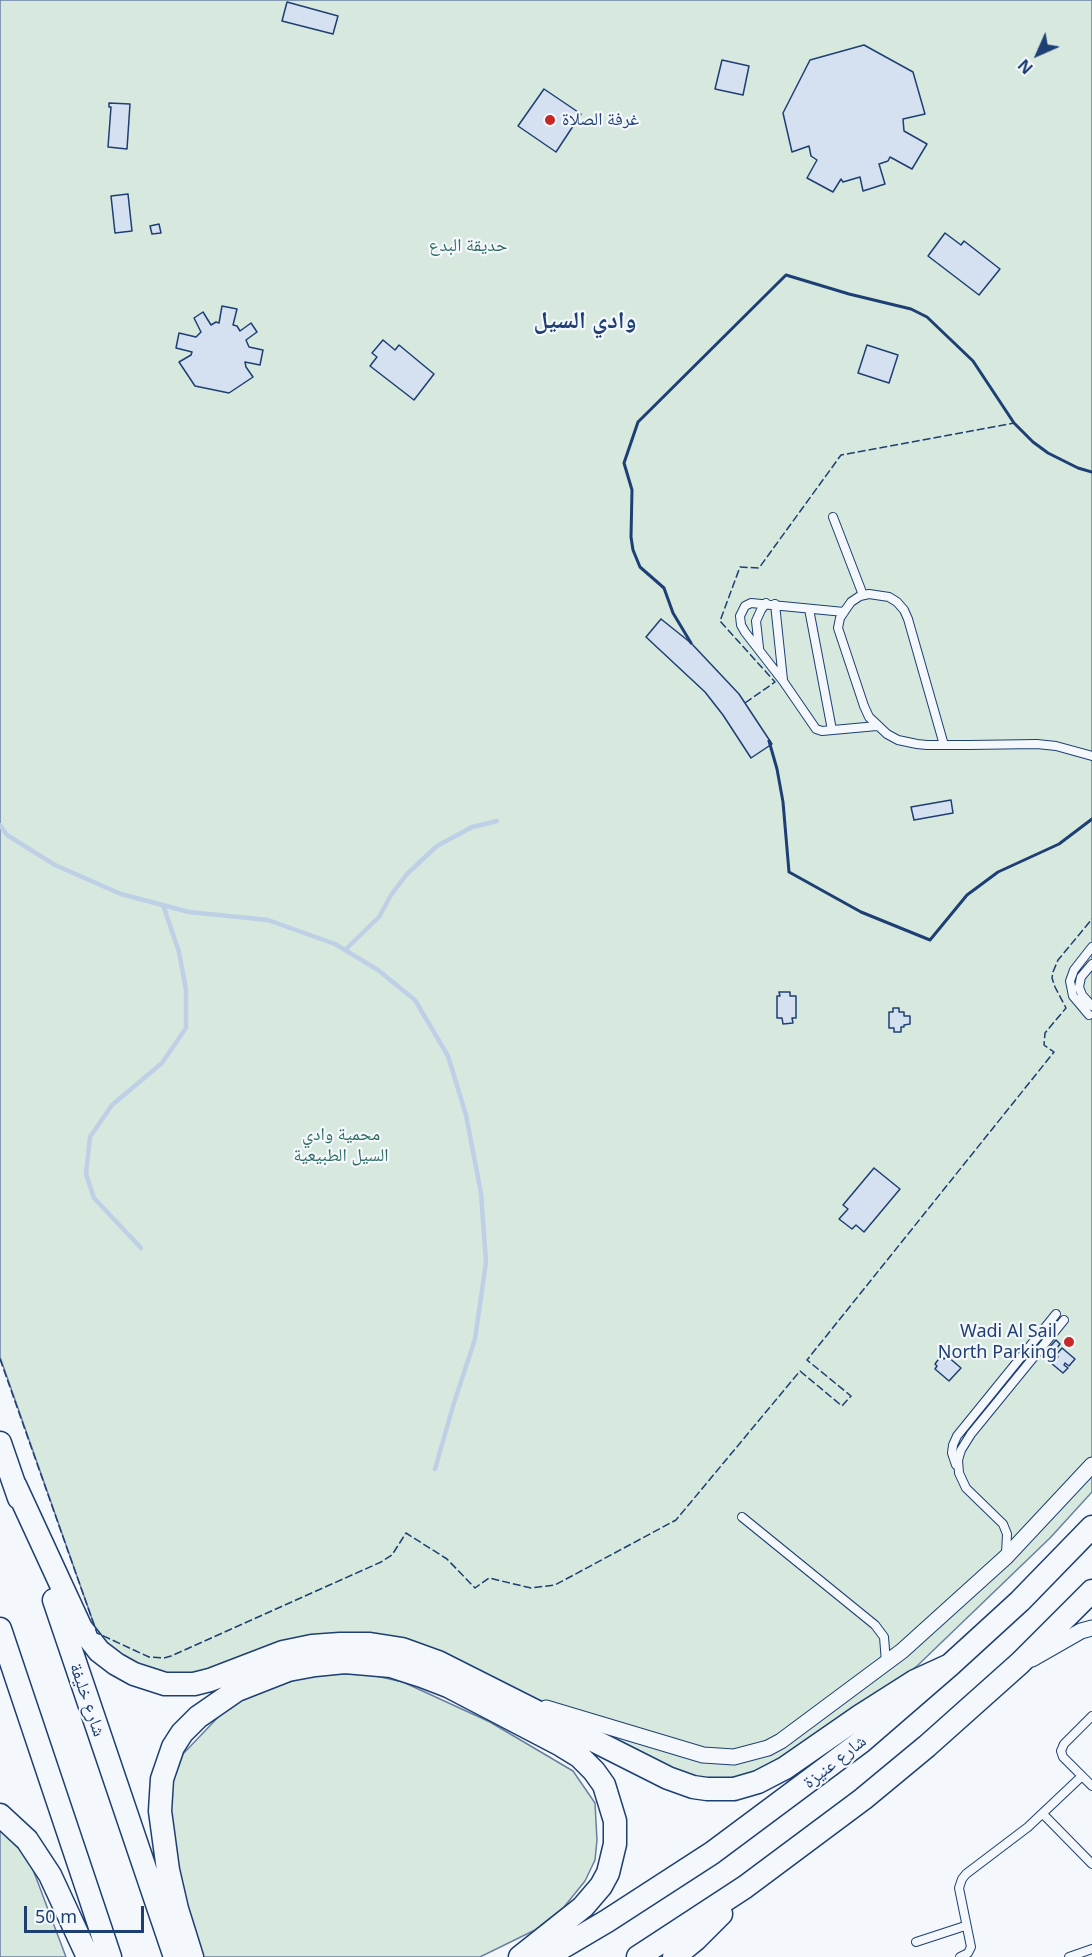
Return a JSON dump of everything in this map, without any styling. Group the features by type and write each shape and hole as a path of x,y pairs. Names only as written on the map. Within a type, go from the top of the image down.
{"main road":[{"name":"شارع خليفة","path":"0,1443 175,1957"},
{"path":"15,1485 81,1628 99,1650 116,1664 134,1674 165,1684 194,1684 283,1652 331,1644 370,1644 402,1649 438,1662 681,1784 707,1789 734,1789 758,1782 785,1768 915,1681 950,1665"},
{"name":"شارع عنيزة","path":"546,1957 650,1894 770,1812 861,1742 1020,1601 1092,1527"},
{"path":"638,1957 745,1887 863,1799 1020,1664 1092,1591"},
{"path":"0,1629 110,1957"},
{"path":"192,1957 168,1870 160,1811 162,1779 173,1747 182,1733 198,1717 237,1690 288,1670 345,1662 391,1666 448,1686 561,1744 579,1756 604,1785 615,1821 615,1844 608,1873 601,1886 583,1907 520,1957"},
{"path":"0,1815 27,1840 50,1875 88,1957"},
{"path":"674,1957 715,1921 745,1887"}],"street":[{"path":"514,1699 683,1750 714,1757 734,1757 757,1753 781,1741 886,1664 938,1620 1006,1557 1092,1465"},
{"path":"1020,1664 1035,1658 1081,1631 1092,1628"}],"lane":[{"path":"833,517 863,595"},
{"path":"944,745 904,610 897,602 879,594 863,595 851,602 840,618 838,628 864,706 877,726 887,734 907,743 944,745 1037,744 1065,748 1092,756"},
{"path":"844,612 751,603 745,606 740,616 745,632 759,648 816,729 822,732 877,726"},
{"path":"759,648 756,621 766,603"},
{"path":"775,604 783,681"},
{"path":"809,609 832,730"},
{"path":"1090,1010 1073,996 1070,981 1074,970 1092,947"},
{"path":"1090,1010 1079,987 1082,977 1092,964"},
{"path":"1006,1557 1007,1534 1003,1524 962,1482 952,1453 953,1445 957,1436 1056,1314"},
{"path":"957,1467 965,1442 1064,1320"},
{"path":"742,1517 875,1625 884,1637 886,1664"},
{"path":"1092,1716 1064,1744 1061,1751 1063,1757 1092,1786"},
{"path":"960,1957 968,1953 971,1947 959,1888 962,1879 1043,1814 1082,1776"},
{"path":"1043,1814 1092,1864"},
{"path":"916,1942 965,1926"},
{"path":"1069,1957 1092,1949"}],"green space":[{"path":"0,0 1092,0 1092,1492 1050,1538 917,1666 858,1711 758,1774 700,1782 463,1666 201,1678 128,1669 97,1633 0,1357"},
{"path":"367,1674 403,1682 490,1722 573,1771 595,1803 597,1840 595,1860 585,1881 564,1907 535,1930 480,1957 200,1957 185,1909 172,1828 170,1790 183,1754 223,1712 247,1695 305,1677"},
{"path":"0,1829 29,1859 66,1957 0,1957"}],"building":[{"path":"287,2 338,16 333,34 282,21"},
{"path":"864,45 913,72 925,114 903,119 904,131 927,144 912,169 890,157 888,161 879,164 885,184 863,191 860,177 843,182 841,179 833,192 807,178 817,160 811,156 809,146 792,152 783,113 810,60"},
{"path":"722,60 749,66 743,95 715,89"},
{"name":"غرفة الصلاة","path":"544,89 581,114 556,152 518,126"},
{"path":"109,103 130,104 127,149 108,147 111,107"},
{"path":"128,194 132,231 115,233 111,196"},
{"path":"159,224 161,233 152,234 150,226"},
{"path":"945,233 961,245 964,241 1000,269 979,295 928,256"},
{"path":"222,306 237,309 233,325 237,326 240,331 251,323 257,332 246,340 249,347 263,350 260,365 245,362 253,377 229,393 195,386 179,362 192,352 176,348 179,333 196,337 201,332 194,318 203,312 211,325 219,323"},
{"path":"383,340 395,350 399,345 434,374 414,400 370,366 377,357 372,353"},
{"path":"867,345 898,355 889,383 858,373"},
{"path":"661,619 691,643 739,694 772,744 751,758 705,692 646,637"},
{"path":"951,800 953,813 914,820 911,807"},
{"path":"779,992 790,992 790,996 796,996 796,1018 792,1018 793,1023 783,1024 782,1018 777,1018"},
{"path":"893,1008 899,1008 899,1012 904,1012 904,1016 910,1016 910,1024 901,1027 901,1032 894,1032 894,1028 889,1028 889,1012 893,1012"},
{"path":"874,1168 900,1189 864,1232 856,1225 852,1229 839,1219 848,1209 843,1205"},
{"path":"1056,1340 1060,1344 1053,1353 1048,1349"},
{"path":"1062,1348 1075,1359 1069,1366 1065,1363 1064,1365 1068,1368 1063,1373 1051,1363 1058,1357 1056,1355"},
{"path":"941,1356 944,1359 947,1356 961,1368 949,1381 935,1369 937,1366 935,1364"}],"waterway":[{"path":"345,950 379,917 391,895 407,874 437,846 472,827 497,821"},
{"path":"0,825 7,835 55,865 121,894 189,912 268,920 335,944 378,970 415,1000 448,1056 466,1115 481,1193 486,1262 475,1339 435,1469"},
{"path":"141,1248 94,1198 86,1174 90,1137 112,1105 162,1063 186,1028 186,990 179,952 163,905"}],"fence":[{"path":"745,703 775,682 720,621 740,567 759,568 841,455 1014,423"},
{"path":"0,1359 97,1633 149,1657 171,1656 381,1562 392,1555 406,1533 447,1559 475,1588 489,1578 531,1588 555,1585 676,1520 800,1371 842,1406 851,1396 807,1360 1054,1052 1044,1045 1045,1033 1066,1008 1055,987 1053,972 1058,960 1092,919"}],"wall":[{"path":"691,643 673,613 664,588 640,567 633,550 632,490 624,463 638,422 786,275 911,309 927,317 973,361 1014,423 1033,442 1048,453 1078,468 1092,472"},
{"path":"769,741 783,802 789,872 861,912 930,940 967,895 998,872 1059,844 1092,819"}],"place":[{"name":"غرفة الصلاة","path":"550,120"},
{"name":"Wadi Al Sail North Parking","path":"1069,1342"}],"district":[{"name":"وادي السيل","path":"585,321"}],"park label":[{"name":"حديقة البدع","path":"468,246"},
{"name":"محمية وادي السيل الطبيعية","path":"341,1145"}]}
